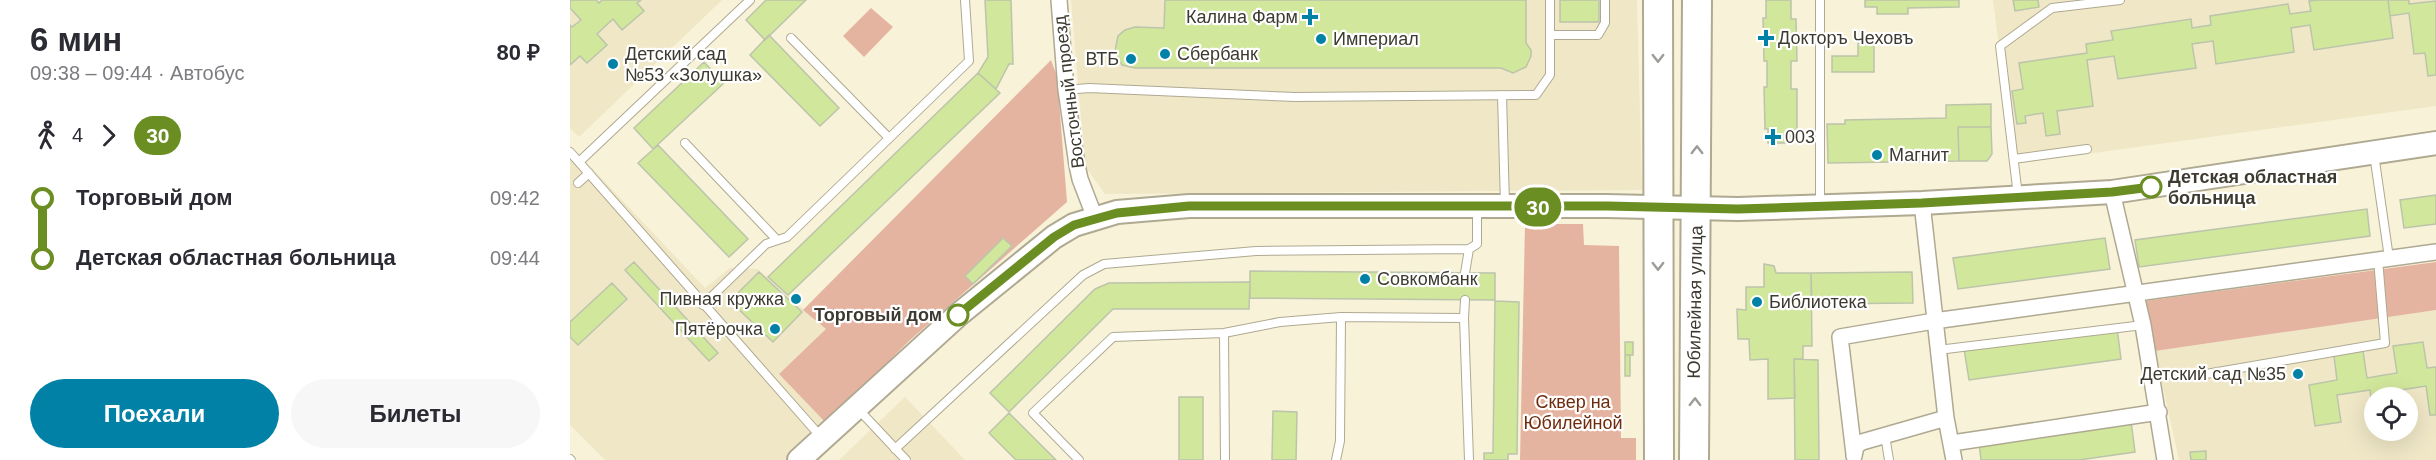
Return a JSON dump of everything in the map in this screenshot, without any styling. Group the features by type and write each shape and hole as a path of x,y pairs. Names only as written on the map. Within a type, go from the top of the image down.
{"highway":[{"name":"Юбилейная улица","path":"1658,0 1659,460"},
{"name":"Юбилейная улица","path":"1694,460 1697,0"}],"main road":[{"path":"799,460 958,315 1054,237 1074,225 1095,218 1142,209 1189,206 1696,209 1922,203 2112,192 2436,143"}],"street":[{"name":"Восточный проезд","path":"1059,0 1066,90 1080,179 1095,218"},
{"path":"2112,192 2143,325 2165,460"},
{"path":"1922,203 1946,418 1954,460"},
{"path":"1854,457 1840,336 2436,252"},
{"path":"1952,443 2159,412"},
{"path":"1854,457 1856,446 1862,442 1946,418"}],"lane":[{"path":"579,162 750,0"},
{"path":"704,305 766,244 787,237 969,61 965,0"},
{"path":"1066,90 1089,87 1295,97 1536,95 1550,75 1552,0"},
{"path":"1552,0 1554,20 1552,35"},
{"path":"1552,35 1598,35 1605,23 1605,0"},
{"path":"1820,0 1820,207"},
{"path":"2019,197 2000,46 2052,8 2120,0"},
{"path":"791,38 889,138"},
{"path":"1502,95 1505,207"},
{"path":"685,143 777,240"},
{"path":"2013,159 2087,149"},
{"path":"570,152 822,438"},
{"path":"2206,374 2385,343 2384,259 2373,153"},
{"path":"578,183 590,173"},
{"path":"895,449 1083,275 1104,264 1256,251 1469,249 1477,244 1477,207"},
{"path":"1465,273 1469,249"},
{"path":"1465,300 1469,460"},
{"path":"1079,460 1033,413 1113,337 1224,333 1280,322 1341,317 1464,318"},
{"path":"1336,460 1340,441 1341,317"},
{"path":"1938,350 2143,325"},
{"path":"1224,333 1225,460"},
{"path":"855,407 906,460"},
{"path":"1885,435 1889,460"}],"shaded area":[{"name":"Детский сад №53 «Золушка»","path":"570,0 722,0 579,137 570,128"},
{"path":"1071,0 1637,0 1642,190 1105,194 1085,166"},
{"name":"Детская областная больница","path":"1993,0 2436,0 2436,106 2014,164"},
{"path":"570,145 705,288 730,268 758,269 826,329 779,374 826,423 787,460 605,460 570,425"},
{"name":"Детский сад №35","path":"2436,310 2436,460 2179,460 2155,351"},
{"path":"905,397 965,460 839,460"}],"green space":[{"path":"871,8 893,27 864,57 843,36"},
{"path":"1051,60 1057,76 1067,202 909,341 826,423 779,374 826,329 803,310"},
{"name":"Сквер на Юбилейной","path":"1525,224 1583,224 1584,245 1619,246 1621,438 1636,438 1636,460 1520,460"},
{"path":"2436,262 2436,310 2155,351 2145,301"}],"building":[{"path":"570,0 596,0 599,3 602,0 641,0 637,3 644,11 622,30 613,19 597,34 607,45 587,63 580,56 570,65 570,25 572,27 581,20 570,8"},
{"path":"766,0 806,0 765,40 746,20"},
{"path":"985,0 1011,0 1013,64 1009,64 996,89 978,73 988,57"},
{"name":"Империал","path":"1165,0 1526,0 1526,43 1531,50 1531,56 1526,67 1513,73 1501,68 1135,68 1122,65 1115,51 1118,36 1125,30 1135,27 1164,28"},
{"path":"1560,0 1599,0 1599,22 1560,22"},
{"path":"1766,0 1791,0 1791,19 1796,19 1797,61 1791,61 1791,89 1797,89 1797,130 1791,130 1791,143 1768,143 1768,129 1765,129 1764,87 1767,87 1767,61 1764,61 1763,18 1766,18"},
{"path":"1865,0 1959,0 1959,7 1908,8 1908,14 1877,14 1877,7 1865,7"},
{"path":"2013,0 2038,0 2039,7 2015,11"},
{"path":"2388,0 2393,38 2314,50 2310,25 2291,28 2294,52 2216,64 2213,41 2192,44 2196,68 2118,79 2114,56 2087,60 2093,106 2057,111 2060,134 2046,136 2043,113 2025,116 2026,123 2017,124 2012,91 2023,89 2019,63 2087,53 2086,44 2113,40 2111,31 2191,19 2192,28 2211,25 2210,16 2288,4 2290,14 2311,11 2309,1"},
{"path":"2388,0 2409,0 2409,4 2436,1 2436,75 2428,76 2425,53 2414,54 2409,13 2390,16"},
{"path":"769,35 839,108 820,126 750,55"},
{"path":"1858,43 1874,43 1874,72 1832,72 1832,56 1858,56"},
{"path":"704,62 724,83 653,149 634,128"},
{"path":"978,73 1000,93 788,295 768,277"},
{"path":"1991,104 1991,127 1958,127 1959,161 1828,163 1827,124 1845,124 1845,120 1946,118 1946,105"},
{"path":"1958,127 1991,127 1992,154 1987,161 1959,161"},
{"path":"658,145 748,239 729,257 638,163"},
{"path":"2436,195 2436,224 2404,228 2400,200"},
{"path":"2367,209 2370,236 2139,267 2135,240"},
{"path":"1003,238 1012,246 973,284 965,276"},
{"path":"2105,238 2110,269 1958,289 1953,258"},
{"path":"634,262 718,353 709,361 625,270"},
{"path":"1764,264 1774,266 1776,273 1811,273 1812,346 1803,346 1803,359 1794,359 1795,398 1768,399 1768,359 1750,360 1749,339 1738,339 1737,309 1746,310 1746,287 1764,287"},
{"path":"1250,271 1495,273 1495,300 1250,298"},
{"path":"759,272 802,312 773,342 730,301"},
{"path":"1912,272 1913,303 1812,304 1811,273"},
{"path":"1250,282 1249,309 1113,309 1009,412 990,393 1095,289 1109,283"},
{"path":"612,283 627,299 578,345 570,337 570,322"},
{"path":"1495,301 1519,302 1517,454 1508,454 1508,460 1484,460 1484,453 1493,453"},
{"path":"2117,328 2121,359 1969,380 1964,349"},
{"path":"1625,342 1633,342 1633,355 1625,355"},
{"path":"2423,342 2427,368 2436,367 2436,415 2430,415 2426,386 2364,387 2364,391 2337,395 2341,422 2315,426 2309,385 2337,380 2334,356 2363,351 2367,378 2397,373 2393,346"},
{"path":"1625,355 1630,355 1630,376 1625,376"},
{"path":"1794,359 1818,360 1819,460 1795,460"},
{"path":"1179,397 1203,397 1203,460 1179,460"},
{"path":"1273,411 1297,412 1296,460 1272,460"},
{"path":"1009,413 1056,460 1016,460 989,433"},
{"path":"2131,421 2135,452 2079,460 1981,460 1979,442"},
{"path":"2206,451 2206,460 2191,460 2190,452"}],"bus line":[{"name":"30","path":"958,315 1064,230 1095,218 1142,209 1189,206 1607,206 1738,209 1922,203 2112,192 2151,187"}],"place":[{"name":"Калина Фарм","path":"1310,17"},
{"name":"Докторъ Чеховъ","path":"1766,38"},
{"name":"Империал","path":"1321,39"},
{"name":"Сбербанк","path":"1165,54"},
{"name":"ВТБ","path":"1131,59"},
{"name":"Детский сад №53 «Золушка»","path":"613,64"},
{"name":"003","path":"1773,137"},
{"name":"Магнит","path":"1877,155"},
{"name":"Детская областная больница","path":"2151,187"},
{"name":"Совкомбанк","path":"1365,279"},
{"name":"Пивная кружка","path":"796,299"},
{"name":"Библиотека","path":"1757,302"},
{"name":"Торговый дом","path":"958,315"},
{"name":"Пятёрочка","path":"775,329"},
{"name":"Детский сад №35","path":"2298,374"}]}
